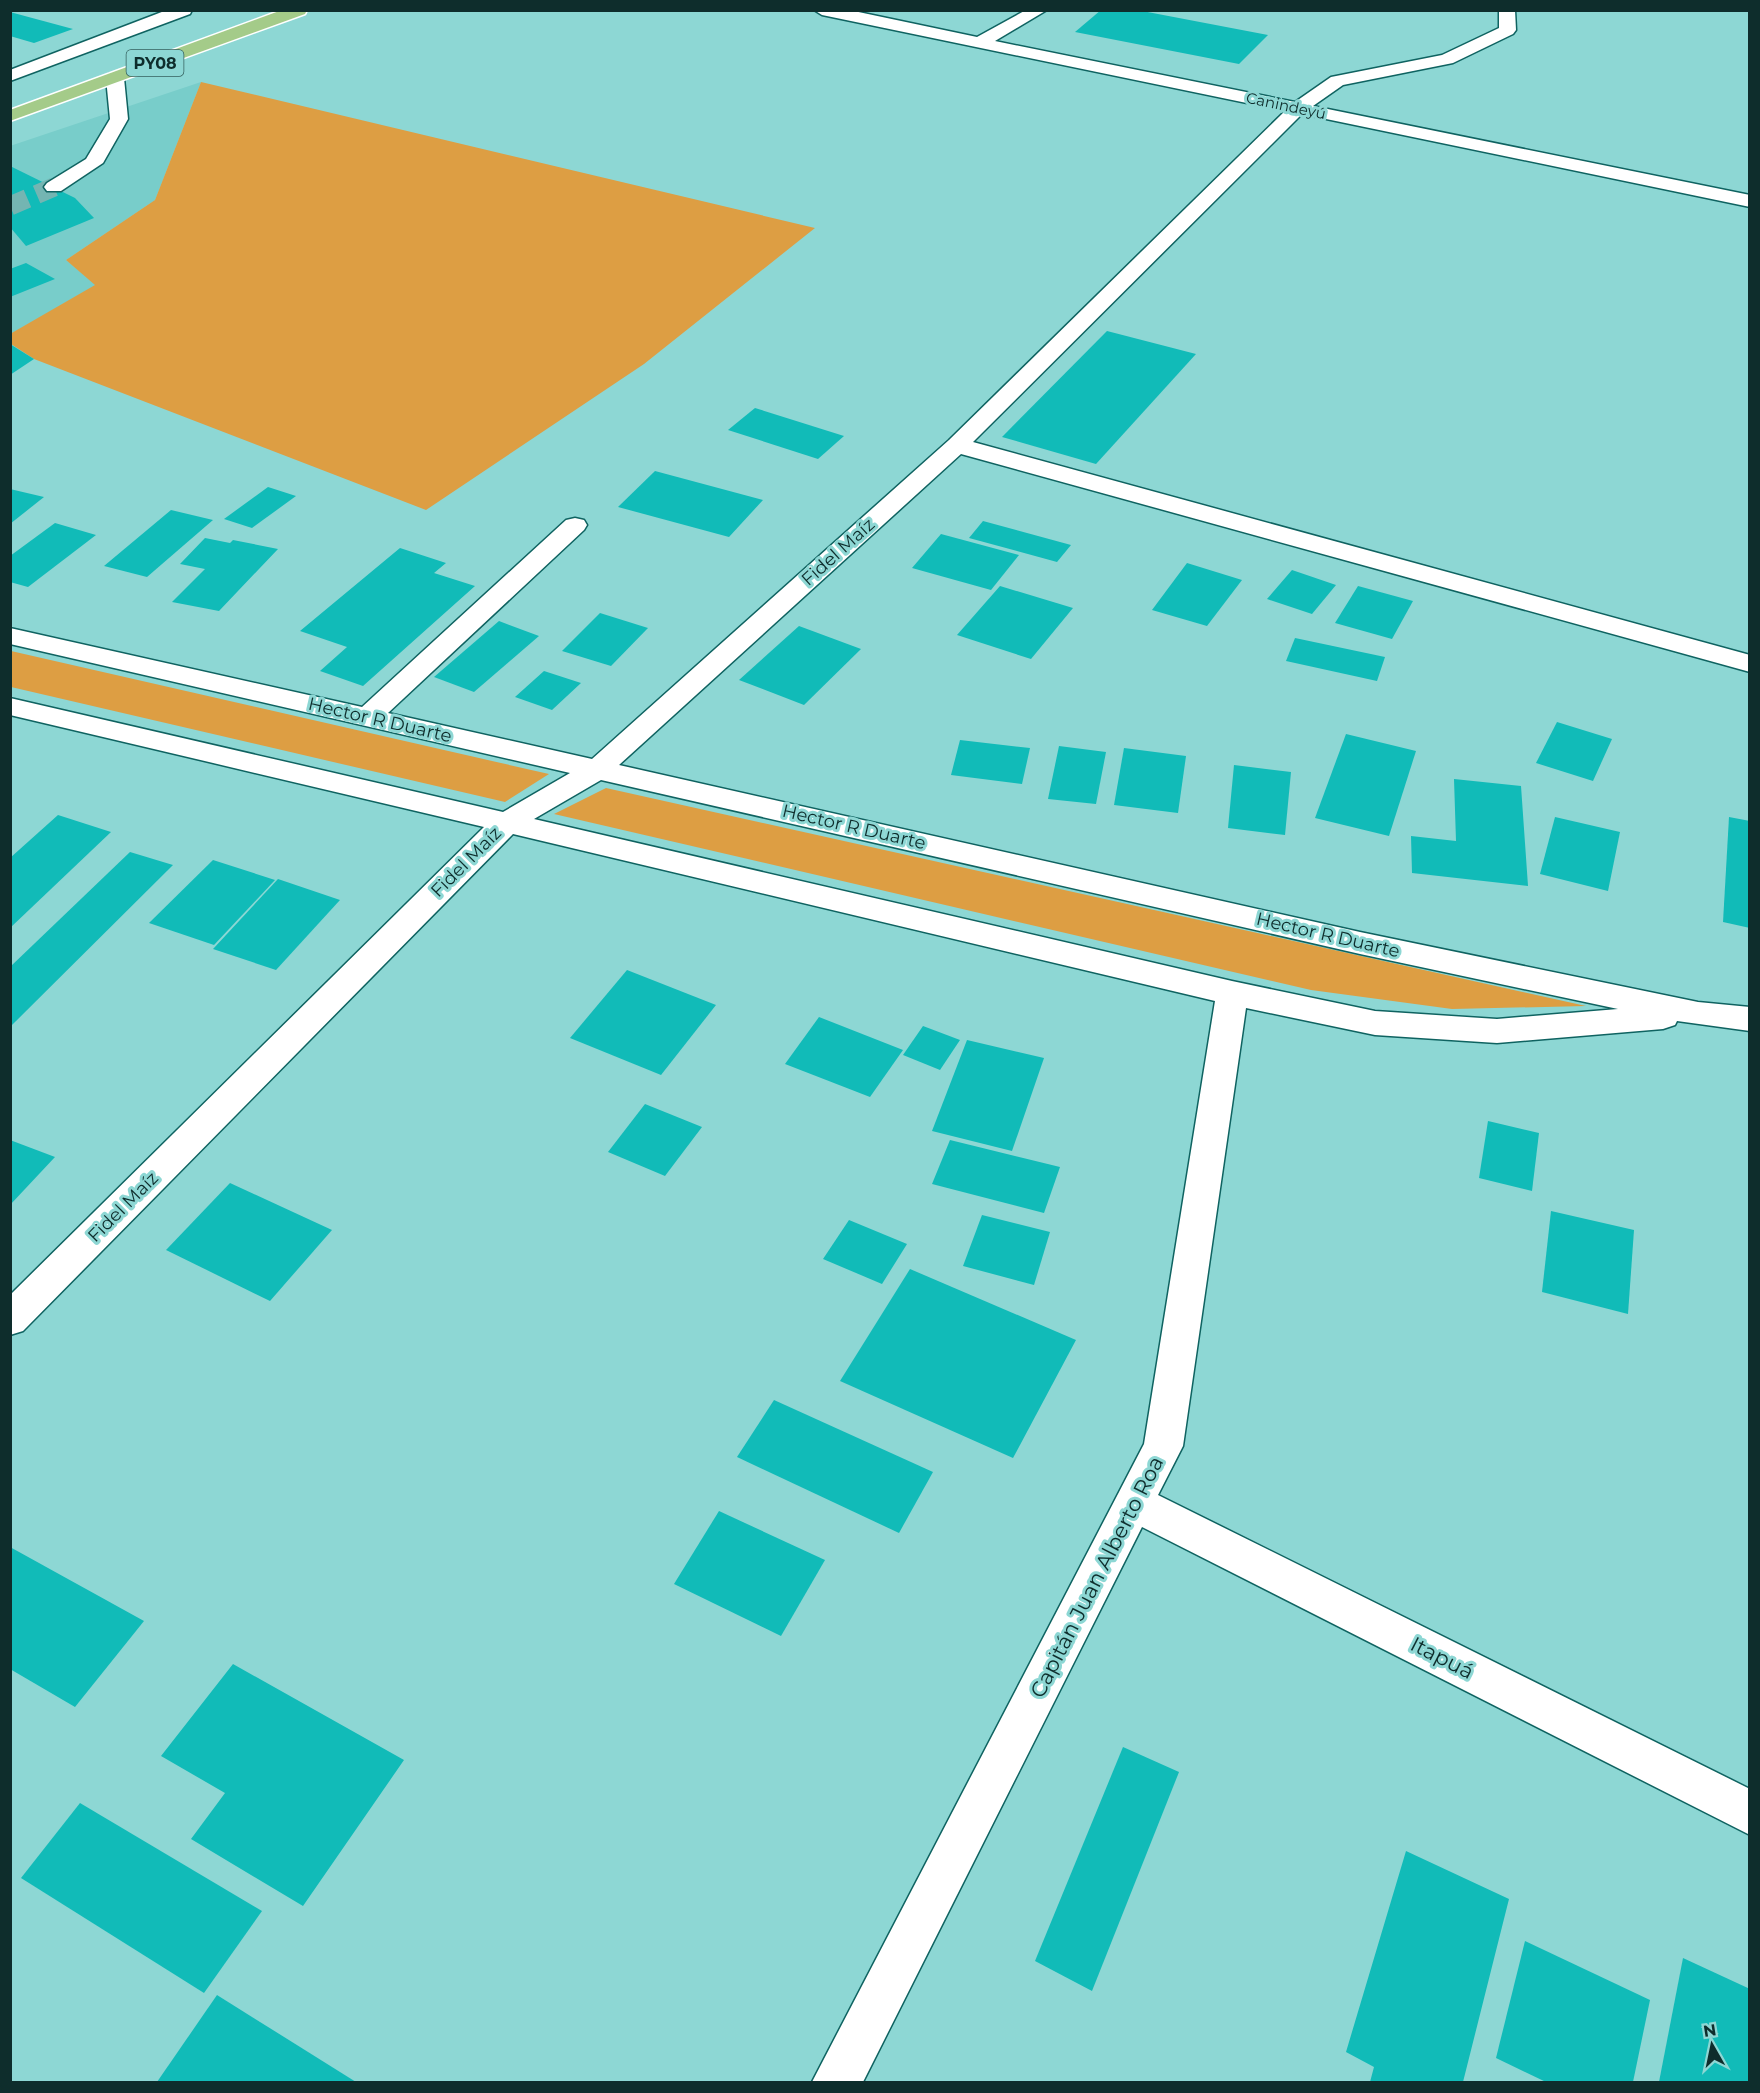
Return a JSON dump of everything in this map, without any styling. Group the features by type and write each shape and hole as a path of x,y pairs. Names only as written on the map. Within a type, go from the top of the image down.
{"highway":[{"name":"PY08","path":"10,116 299,10"}],"street":[{"path":"10,76 184,10"},
{"name":"Canindeyú","path":"822,10 1749,201"},
{"path":"978,43 1039,10"},
{"name":"Fidel Maíz","path":"10,1320 506,823 598,769 957,445 1298,108 1337,81 1447,59 1507,30 1507,10"},
{"path":"54,188 93,163 119,119 115,78"},
{"path":"957,445 1749,664"},
{"path":"368,717 575,525"},
{"name":"Hector R Duarte","path":"10,636 1360,943 1698,1014 1749,1019"},
{"name":"Hector R Duarte","path":"10,706 1232,993 1375,1023 1497,1031 1698,1014"},
{"name":"Capitán Juan Alberto Roa","path":"837,2082 1163,1446 1232,993"},
{"name":"Itapuá","path":"1134,1503 1749,1813"}],"shaded area":[{"path":"201,82 155,200 66,260 96,285 11,334 10,146"},
{"path":"201,82 815,228 644,364 426,510 34,359 11,344 10,334 95,285 66,260 155,200"},
{"path":"11,651 549,774 505,802 11,687"},
{"path":"606,788 1586,1006 1452,1009 1311,990 554,814"}],"building":[{"path":"1101,10 1137,10 1268,35 1239,64 1075,32"},
{"path":"10,12 73,29 34,43 10,36"},
{"path":"10,166 75,198 94,218 26,246 10,227"},
{"path":"26,263 55,279 10,297 10,269"},
{"path":"1107,331 1196,354 1096,464 1002,437"},
{"path":"10,344 34,359 10,375"},
{"path":"755,408 844,436 818,459 728,430"},
{"path":"655,471 763,500 729,537 618,507"},
{"path":"268,487 296,496 252,528 224,519"},
{"path":"10,489 44,497 10,524"},
{"path":"171,510 213,520 147,577 104,566"},
{"path":"983,521 1071,545 1057,562 969,538"},
{"path":"55,523 96,535 28,587 10,582 10,556"},
{"path":"941,534 1019,555 991,590 912,568"},
{"path":"205,538 230,543 233,540 278,549 219,611 172,602 205,569 180,564"},
{"path":"400,548 446,563 434,573 475,586 363,686 320,671 347,647 300,631"},
{"path":"1187,563 1242,580 1207,626 1152,610"},
{"path":"1292,570 1336,585 1312,614 1267,599"},
{"path":"1000,586 1073,608 1031,659 957,635"},
{"path":"1358,586 1413,601 1392,639 1335,623"},
{"path":"600,613 648,628 611,666 562,651"},
{"path":"499,621 539,636 474,692 434,677"},
{"path":"799,626 861,649 804,705 739,680"},
{"path":"1295,638 1385,657 1377,681 1286,661"},
{"path":"544,671 581,683 552,710 515,697"},
{"path":"1557,722 1612,739 1593,781 1536,763"},
{"path":"1346,734 1416,751 1389,836 1315,818"},
{"path":"960,740 1030,748 1022,784 951,775"},
{"path":"1059,746 1106,752 1096,804 1048,799"},
{"path":"1124,748 1186,756 1178,813 1114,805"},
{"path":"1234,765 1291,772 1285,835 1228,828"},
{"path":"1454,779 1521,786 1528,886 1412,873 1411,836 1456,841"},
{"path":"58,815 111,832 10,928 10,858"},
{"path":"1555,817 1620,832 1608,891 1540,874"},
{"path":"1729,817 1750,821 1750,928 1723,922"},
{"path":"130,852 173,865 10,1027 10,967"},
{"path":"213,860 275,880 214,945 149,923"},
{"path":"278,879 340,900 276,970 213,949"},
{"path":"627,970 716,1005 661,1075 570,1038"},
{"path":"819,1017 903,1050 870,1097 785,1064"},
{"path":"923,1026 960,1040 940,1070 903,1055"},
{"path":"967,1040 1044,1058 1012,1151 932,1131"},
{"path":"645,1104 702,1127 665,1176 608,1152"},
{"path":"1488,1121 1539,1133 1532,1191 1479,1178"},
{"path":"10,1140 55,1157 10,1205"},
{"path":"950,1140 1060,1167 1044,1213 932,1184"},
{"path":"230,1183 332,1230 270,1301 166,1250"},
{"path":"1551,1211 1634,1230 1628,1314 1542,1292"},
{"path":"982,1215 1050,1232 1034,1285 963,1266"},
{"path":"849,1220 907,1244 882,1284 823,1259"},
{"path":"910,1269 1076,1340 1013,1458 840,1381"},
{"path":"774,1400 933,1472 899,1533 737,1457"},
{"path":"719,1511 825,1560 781,1636 674,1584"},
{"path":"10,1547 144,1621 75,1707 10,1669"},
{"path":"233,1664 404,1760 303,1906 191,1839 225,1793 161,1756"},
{"path":"1123,1747 1179,1772 1092,1991 1035,1961"},
{"path":"80,1803 262,1911 204,1993 21,1878"},
{"path":"1406,1851 1509,1899 1463,2082 1370,2082 1374,2067 1346,2052"},
{"path":"1525,1941 1650,2000 1633,2082 1546,2082 1496,2058"},
{"path":"1683,1958 1750,1989 1750,2082 1659,2082"},
{"path":"217,1995 356,2082 157,2082"}],"tunnel":[{"path":"10,206 54,187"}]}
